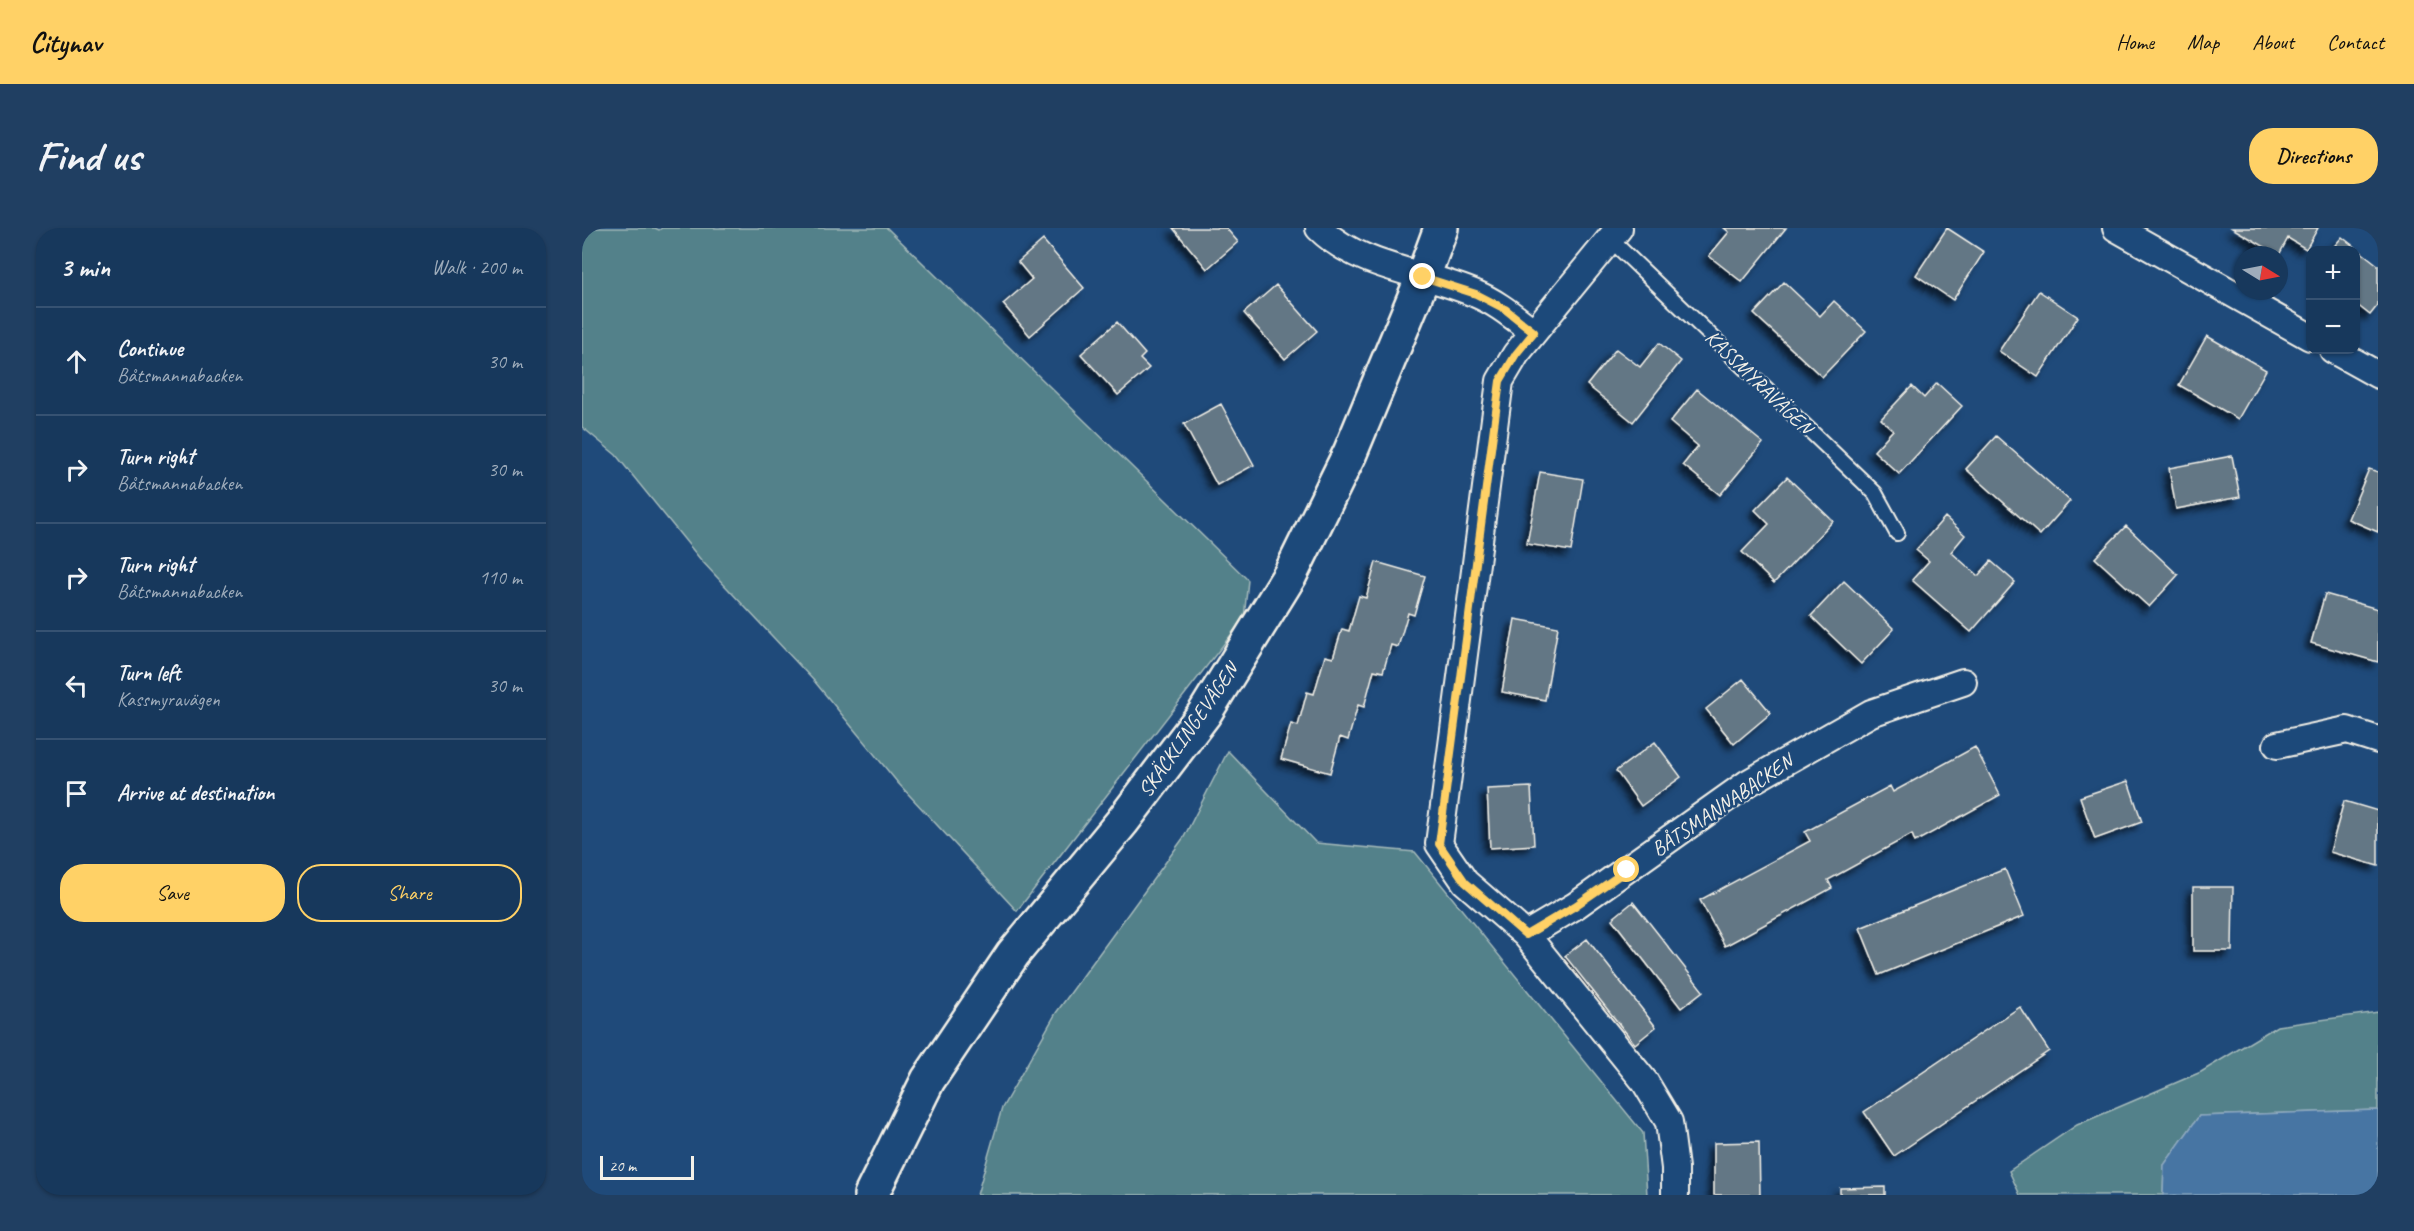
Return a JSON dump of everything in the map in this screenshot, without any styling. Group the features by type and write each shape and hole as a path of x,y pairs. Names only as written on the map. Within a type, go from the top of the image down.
{"street":[{"path":"1319,228 1368,259 1476,294 1505,309 1534,332 1516,354 1500,381 1439,844 1465,882 1526,935 1645,1082 1668,1122 1675,1168 1675,1195"},
{"name":"SKÄCKLINGEVÄGEN","path":"871,1195 928,1080 1013,954 1122,822 1204,714 1290,575 1350,453 1441,228"},
{"path":"2116,228 2306,335"},
{"name":"KASSMYRAVÄGEN","path":"1534,332 1615,233"},
{"path":"2340,354 2378,375"},
{"name":"BÅTSMANNABACKEN","path":"1526,935 1575,906 1748,783 1871,713 1963,682"},
{"path":"2277,745 2347,730 2378,740"}],"lane":[{"name":"KASSMYRAVÄGEN","path":"1615,233 1875,493 1897,533"}],"green space":[{"path":"582,228 655,228 659,230 662,228 887,228 1248,580 1244,618 1017,911 898,783 815,682 701,560 616,455 582,427"},
{"path":"1228,751 1316,843 1415,852 1643,1133 1647,1195 977,1195 1002,1108 1056,1013 1184,837"},
{"path":"2378,1012 2378,1110 2199,1116 2164,1165 2163,1195 2020,1195 2009,1171 2077,1125 2201,1072 2277,1026"}],"water":[{"path":"2378,1110 2378,1195 2163,1195 2164,1165 2199,1116"}],"building":[{"path":"1173,228 1226,228 1238,242 1207,269"},
{"path":"1724,228 1786,228 1742,282 1709,256 1729,232"},
{"path":"1947,228 1984,252 1953,300 1916,275"},
{"path":"2232,228 2318,228 2306,249 2288,238 2284,246 2263,246"},
{"path":"2342,237 2354,246 2334,246"},
{"path":"1043,240 1084,288 1030,336 1003,304 1032,279 1018,262"},
{"path":"2360,251 2378,265 2378,305 2370,315 2360,307"},
{"path":"1784,282 1820,316 1834,301 1866,331 1822,377 1754,314"},
{"path":"1276,285 1317,331 1285,359 1244,313"},
{"path":"2039,291 2078,317 2038,377 1999,351"},
{"path":"1117,322 1145,354 1140,359 1149,368 1118,395 1081,354"},
{"path":"2207,336 2266,370 2238,419 2179,385"},
{"path":"1659,343 1681,361 1633,422 1587,385 1616,349 1640,367"},
{"path":"1937,383 1962,406 1899,474 1874,451 1893,430 1881,419 1912,386 1924,398"},
{"path":"1697,389 1763,443 1720,495 1683,465 1698,446 1670,422"},
{"path":"1221,404 1254,465 1217,485 1184,424"},
{"path":"1996,436 2070,501 2040,535 1966,469"},
{"path":"2232,456 2240,497 2176,509 2169,468"},
{"path":"2369,469 2378,472 2378,532 2348,519"},
{"path":"1540,472 1583,479 1571,551 1527,544"},
{"path":"1787,477 1833,521 1774,583 1742,552 1769,524 1755,510"},
{"path":"1945,517 1965,535 1951,552 1978,576 1991,561 2015,582 1971,632 1912,580 1929,561 1916,550"},
{"path":"2126,526 2178,575 2149,607 2095,558"},
{"path":"1376,562 1425,576 1414,615 1408,613 1398,647 1391,645 1383,672 1374,670 1364,707 1358,705 1348,740 1340,737 1330,773 1281,759 1291,724 1298,726 1307,692 1314,694 1325,656 1333,658 1342,629 1349,631 1359,596 1366,598"},
{"path":"1844,581 1894,629 1861,664 1811,616"},
{"path":"2325,594 2378,609 2378,662 2311,643"},
{"path":"1515,619 1558,627 1545,700 1502,692"},
{"path":"1743,679 1771,713 1734,744 1706,709"},
{"path":"1655,742 1681,777 1641,806 1616,771"},
{"path":"1975,747 2000,795 1915,842 1912,834 1828,880 1832,888 1725,946 1700,900 1810,841 1805,832 1890,786 1893,792"},
{"path":"2128,781 2142,822 2095,839 2080,797"},
{"path":"1531,787 1534,845 1490,848 1487,789"},
{"path":"2344,801 2378,811 2378,866 2330,852"},
{"path":"2005,869 2024,916 1879,975 1860,928"},
{"path":"2193,887 2233,887 2232,951 2193,951"},
{"path":"1633,902 1703,991 1681,1008 1612,919"},
{"path":"1587,939 1656,1027 1635,1044 1565,956"},
{"path":"2020,1007 2049,1051 1894,1156 1864,1112"},
{"path":"1759,1142 1760,1195 1714,1195 1714,1143"},
{"path":"1885,1187 1885,1195 1840,1195 1840,1188"}],"route":[{"path":"1423,277 1476,294 1505,309 1534,332 1516,354 1500,381 1439,844 1465,882 1526,935 1575,906 1627,870"}]}
